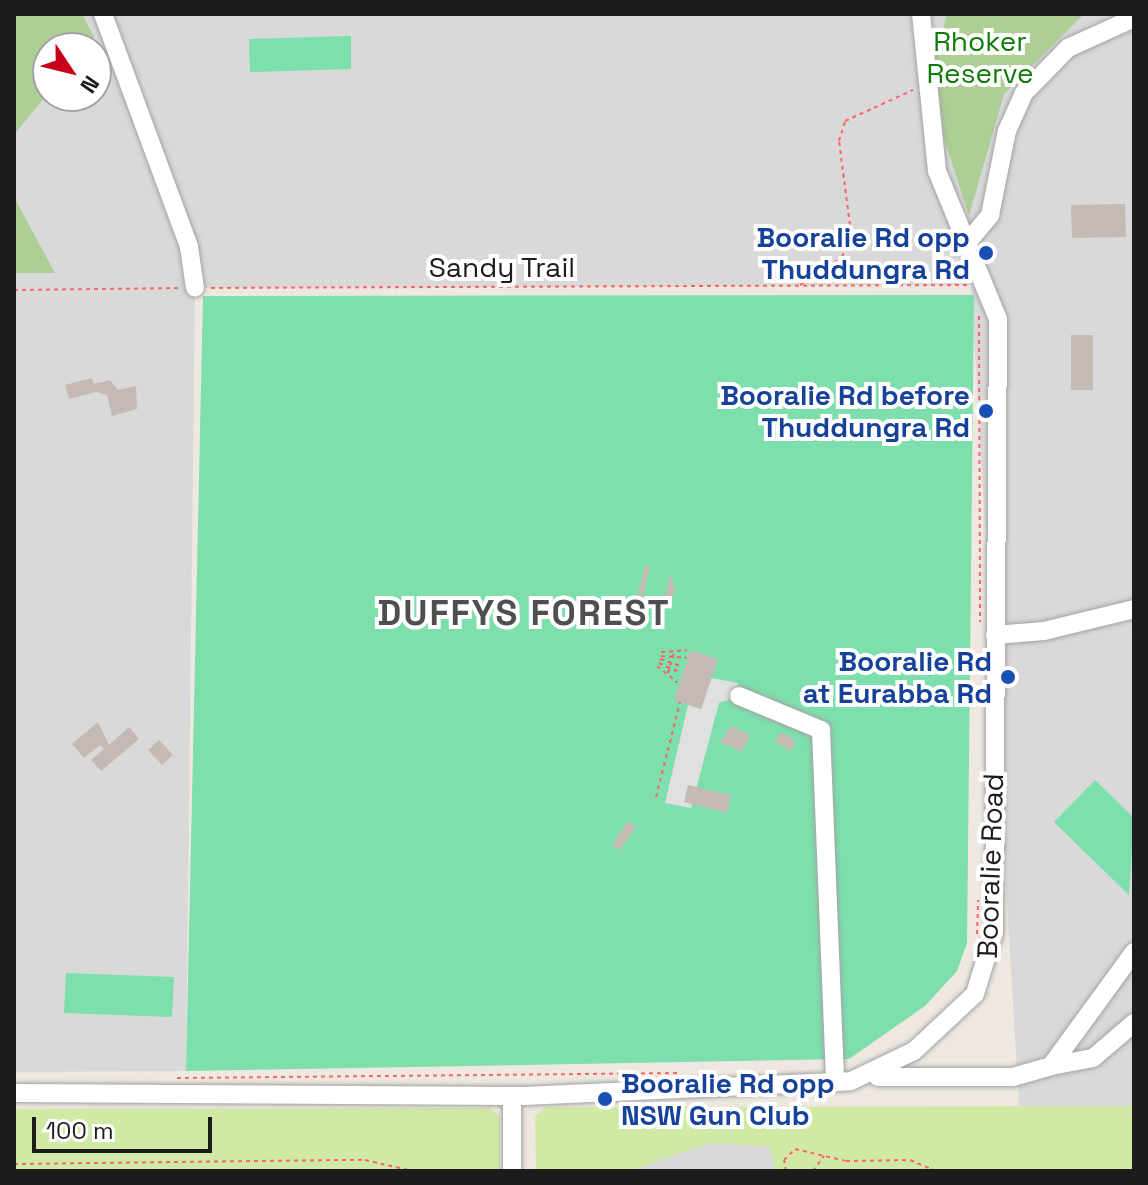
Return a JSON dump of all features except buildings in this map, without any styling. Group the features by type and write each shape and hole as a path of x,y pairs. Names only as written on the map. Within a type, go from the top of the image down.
{"street":[{"path":"103,14 189,247 195,288"},
{"name":"Booralie Road","path":"14,1093 518,1096 835,1081 867,1077 941,1032 983,981 994,932 987,632 998,319 980,289 933,154 921,14"},
{"path":"966,244 990,215 1007,131 1024,93 1068,48 1134,18"},
{"path":"987,632 1134,609"},
{"path":"739,696 821,730 835,1081"},
{"path":"1051,1066 1134,952"},
{"path":"867,1077 1013,1077 1093,1058 1134,1023"},
{"path":"512,1171 518,1096"},
{"path":"518,1096 524,1171"}],"path":[{"path":"799,285 842,257 851,233 839,141 845,121 925,84"},
{"path":"955,221 943,238 958,261"},
{"path":"965,273 980,289"},
{"name":"Sandy Trail","path":"14,290 799,285 980,289"},
{"path":"979,308 987,632"},
{"path":"660,659 668,652 687,650"},
{"path":"663,671 674,657 673,651"},
{"path":"667,674 670,668 668,652"},
{"path":"660,659 687,658"},
{"path":"660,659 683,667"},
{"path":"660,659 666,666 681,673"},
{"path":"660,659 663,671 677,682"},
{"path":"656,797 680,702"},
{"path":"976,949 978,892"},
{"path":"171,1078 686,1073"},
{"path":"786,1171 784,1160 795,1149 825,1156 910,1160 936,1171"},
{"path":"813,1171 825,1156"},
{"path":"14,1164 365,1160 413,1171"}],"shaded area":[{"path":"14,14 1134,14 1134,1106 1019,1106 971,285 195,288 186,1071 14,1072"},
{"path":"711,678 738,683 739,696 719,703 691,808 665,803 688,705 701,709"},
{"path":"709,1143 769,1146 776,1171 630,1171"}],"green space":[{"path":"14,14 82,14 91,32 32,32 33,112 14,135"},
{"name":"Rhoker Reserve","path":"947,14 1084,14 1004,94 969,216 944,138 935,57"},
{"path":"351,36 351,69 250,72 249,39"},
{"path":"14,197 55,273 14,273"},
{"path":"974,295 967,943 957,971 925,1006 849,1059 186,1071 203,296"},
{"path":"1095,780 1134,818 1129,895 1054,822"},
{"path":"66,973 174,977 172,1017 64,1013"},
{"path":"1134,1106 1134,1171 776,1171 769,1146 709,1143 630,1171 536,1171 535,1117 545,1107"},
{"path":"490,1108 500,1117 500,1171 14,1171 14,1109"}],"place":[{"name":"Booralie Rd opp Thuddungra Rd","path":"986,253"},
{"name":"Booralie Rd before Thuddungra Rd","path":"986,411"},
{"name":"Booralie Rd at Eurabba Rd","path":"1008,677"},
{"name":"Booralie Rd opp NSW Gun Club","path":"605,1099"}],"district":[{"name":"DUFFYS FOREST","path":"524,614"}]}
